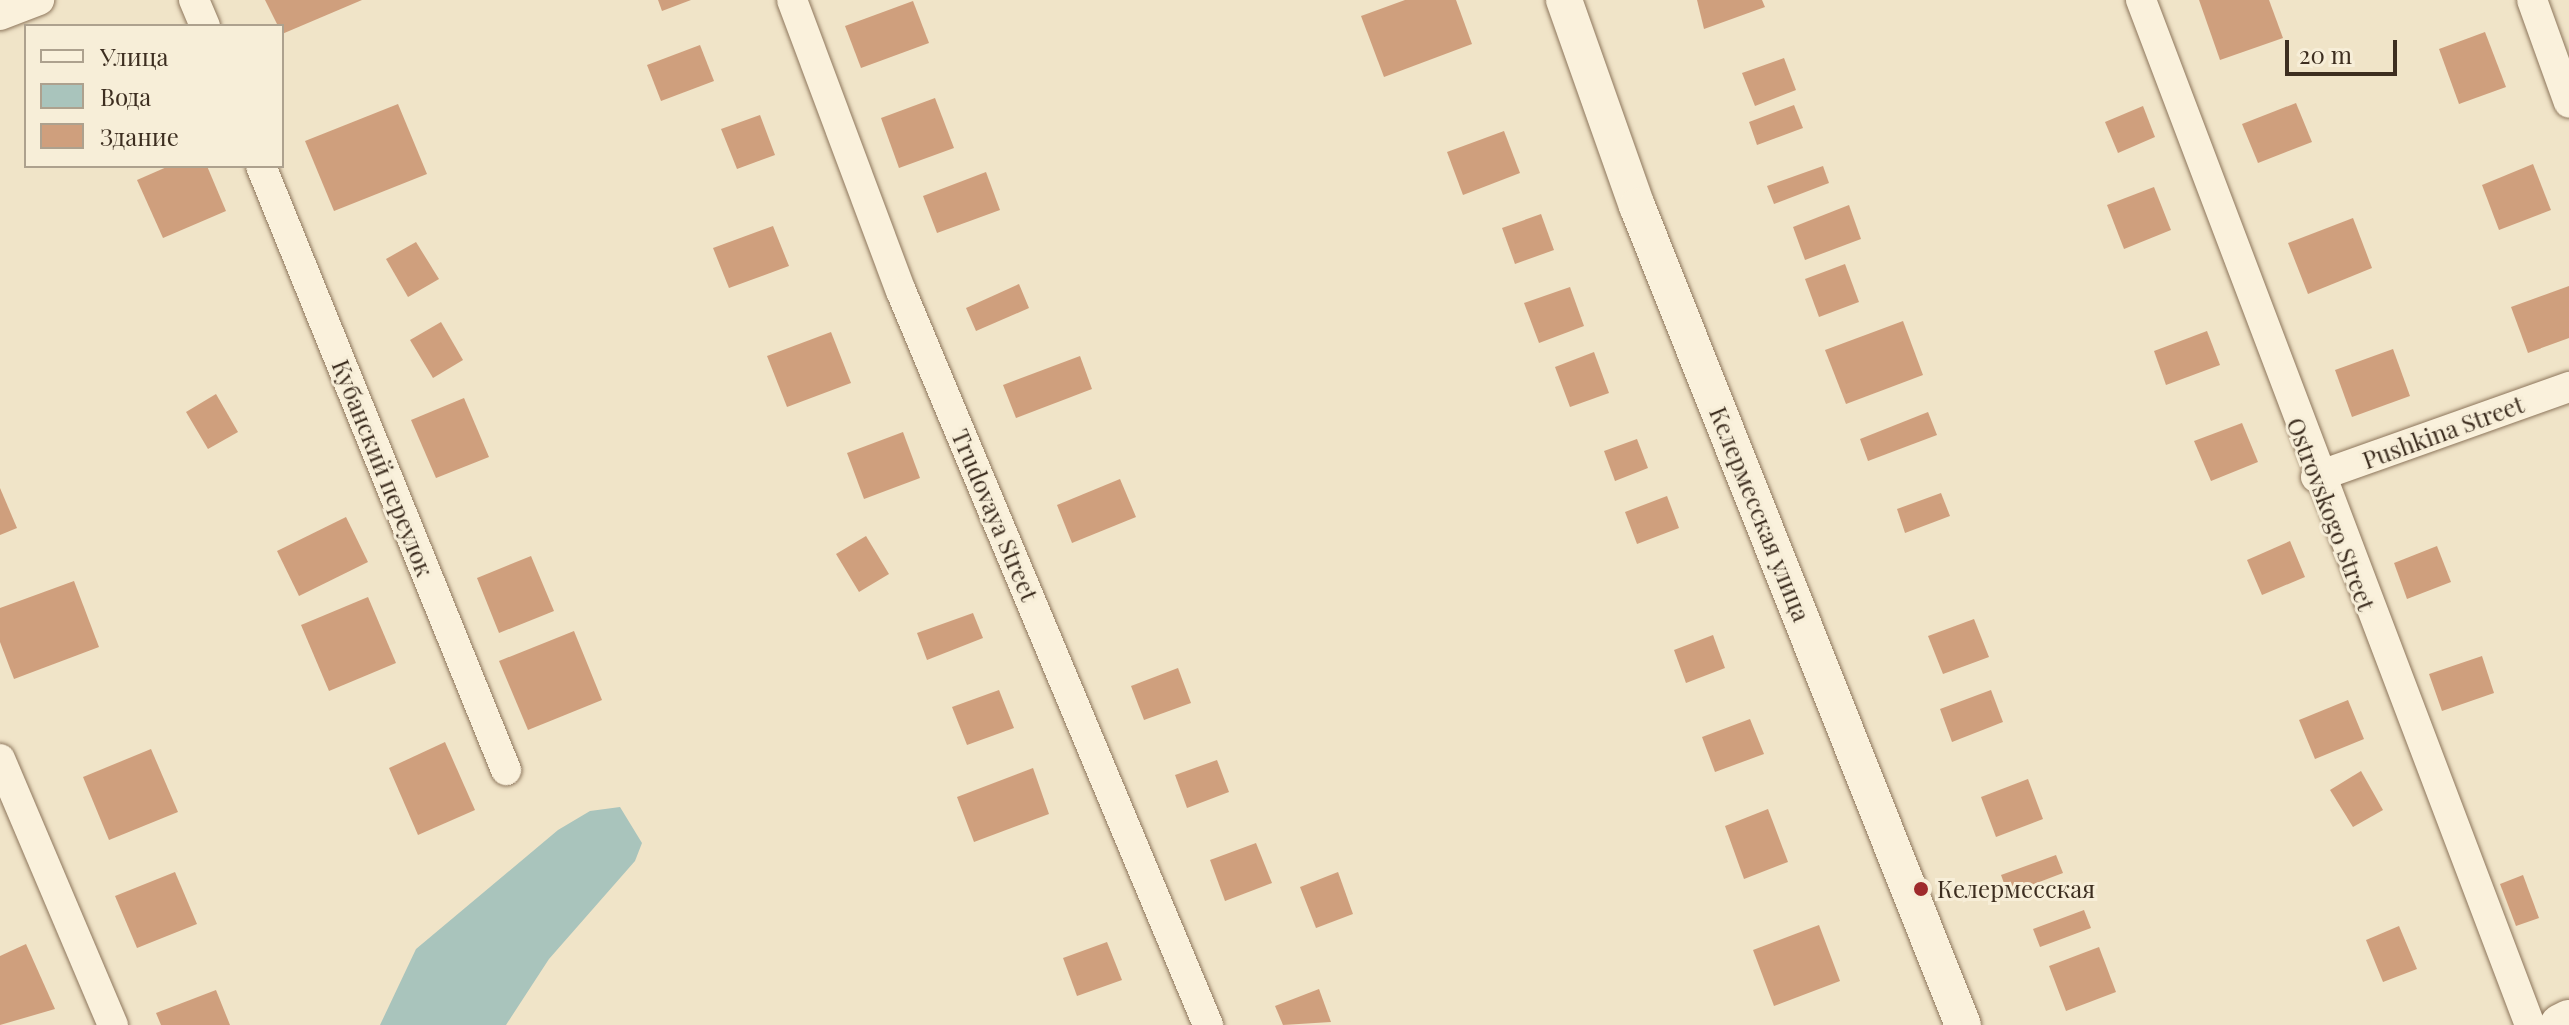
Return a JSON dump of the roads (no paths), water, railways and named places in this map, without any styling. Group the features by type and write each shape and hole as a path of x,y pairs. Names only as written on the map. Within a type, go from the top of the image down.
{"main road":[{"path":"2561,1025 2569,1021"}],"street":[{"path":"0,15 39,0"},
{"path":"194,0 204,24"},
{"name":"Trudovaya Street","path":"792,0 907,306 1208,1025"},
{"name":"Келермесская улица","path":"1564,0 1637,206 1963,1025"},
{"name":"Ostrovskogo Street","path":"2141,0 2316,477 2530,1025"},
{"path":"2532,0 2569,103"},
{"name":"Кубанский переулок","path":"262,168 506,770"},
{"name":"Pushkina Street","path":"2316,477 2569,387"},
{"path":"0,759 113,1025"}],"water":[{"path":"620,807 642,843 635,861 549,959 506,1025 380,1025 416,949 558,830 590,811"}],"place":[{"name":"Келермесская","path":"1921,889"}]}
